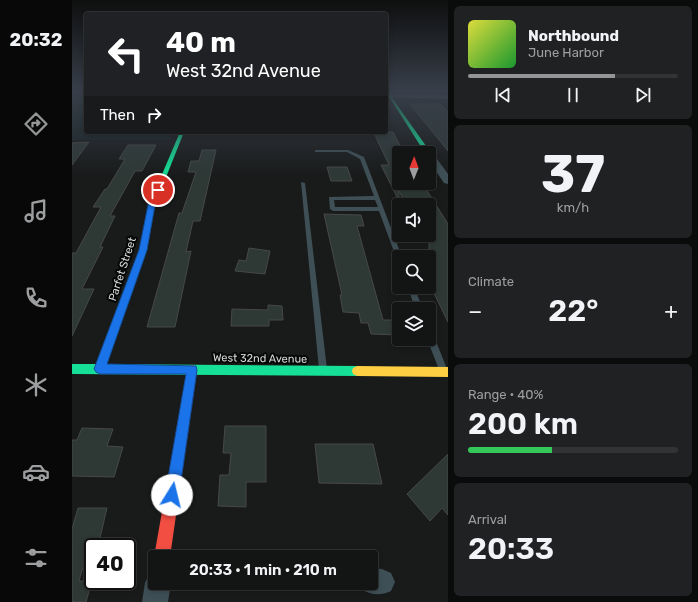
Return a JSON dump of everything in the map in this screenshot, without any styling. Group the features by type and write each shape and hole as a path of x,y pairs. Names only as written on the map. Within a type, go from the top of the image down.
{"street":[{"path":"405,119 424,146"},
{"name":"Parfet Street","path":"100,369 143,250 152,205 181,134"},
{"path":"436,163 448,181"},
{"name":"West 32nd Avenue","path":"72,369 446,372"},
{"path":"163,550 192,370"},
{"path":"155,602 157,590"}],"lane":[{"path":"316,151 348,151 362,158 396,250"},
{"path":"303,183 324,371"},
{"path":"376,198 331,198 333,209 381,209"},
{"path":"434,346 446,372"}],"shaded area":[{"path":"72,119 84,119 84,134 172,134 170,140 72,140"}],"building":[{"path":"422,119 448,119 448,151"},
{"path":"388,132 393,132 400,146 392,146 392,187 381,165 389,165 374,134 388,134"},
{"path":"89,142 72,165 72,143"},
{"path":"128,145 156,145 142,171 135,171 110,216 115,216 100,247 103,247 82,289 94,289 72,336 72,253 76,253 101,207 93,207 105,189 107,189 125,159 119,159"},
{"path":"202,150 216,150 200,221 193,221 186,252 191,251 175,327 147,327 179,213 182,213 196,172 188,172 191,161 199,161"},
{"path":"327,167 347,167 352,181 331,181"},
{"path":"394,190 427,190 432,198 402,198 399,191 399,198 398,198"},
{"path":"436,205 448,224 448,322 434,294 436,294 436,250 429,250 429,242 436,242"},
{"path":"324,214 361,215 364,226 357,226 383,320 392,320 392,335 371,334 368,323 361,323 359,313 343,312 340,295 342,295"},
{"path":"249,248 270,251 265,274 235,271 239,260 246,261"},
{"path":"268,305 282,306 283,320 269,320 269,326 231,326 232,309 268,310"},
{"path":"225,426 266,426 266,482 246,482 246,507 218,506 220,475 229,475 231,453 223,453"},
{"path":"82,428 113,429 107,446 123,447 114,477 72,476 72,440 77,440"},
{"path":"315,444 373,444 382,484 319,483"},
{"path":"448,454 448,515 442,508 430,521 407,494"},
{"path":"78,508 107,508 100,538 84,538 84,564 79,581 84,581 84,590 89,590 86,602 72,602 72,529"}],"traffic: fast":[{"path":"405,119 423,146"},
{"path":"100,369 143,250 152,205 181,134"},
{"path":"72,369 357,371"}],"traffic: slow":[{"path":"357,371 448,372"}],"traffic: jam":[{"path":"163,550 192,370"}],"route":[{"path":"158,190 152,205 143,250 100,369 192,370 172,495"}]}
